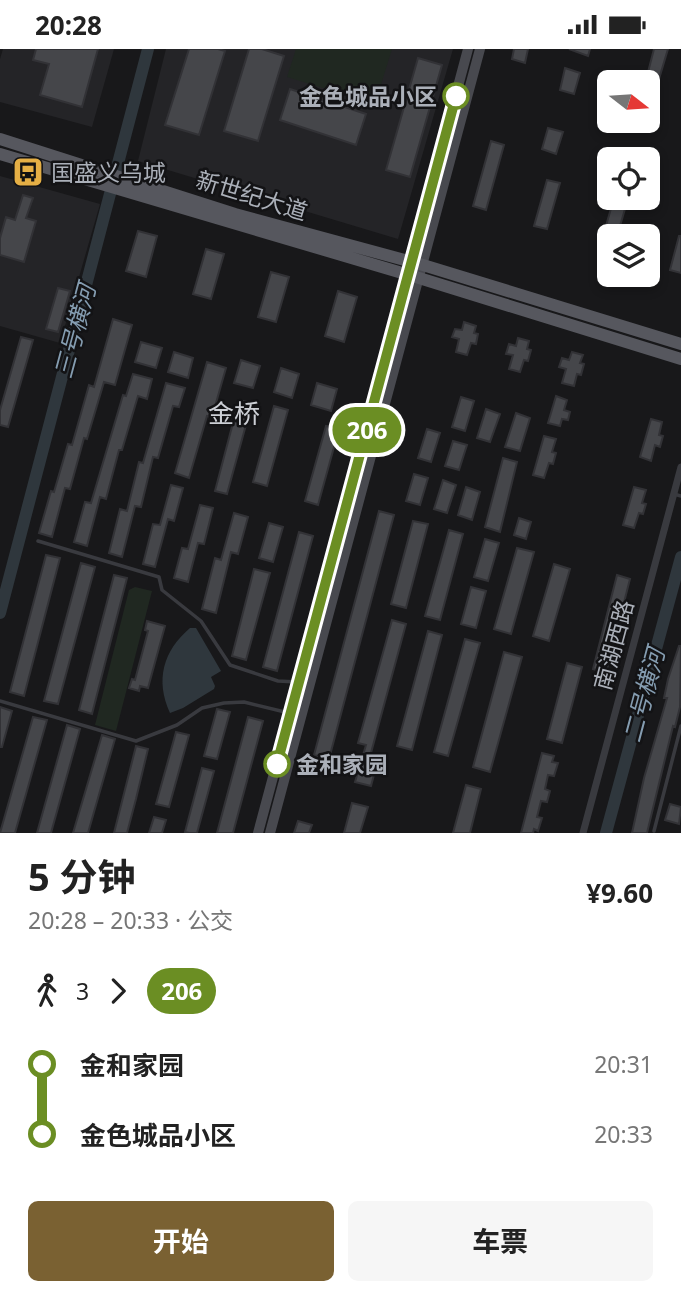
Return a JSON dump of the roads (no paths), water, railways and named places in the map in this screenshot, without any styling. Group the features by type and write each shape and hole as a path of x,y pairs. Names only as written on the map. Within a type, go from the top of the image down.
{"main road":[{"name":"新世纪大道","path":"0,139 416,270 681,359"},
{"name":"新世纪大道","path":"0,154 681,344"}],"street":[{"path":"270,833 416,270 468,49"},
{"path":"258,833 480,49"},
{"name":"南湖西路","path":"583,833 678,495 681,467"}],"lane":[{"path":"38,541 159,577 162,590 201,621 230,665 278,681 299,682"},
{"path":"0,701 136,741 177,725 202,708 224,702 244,702 290,713"},
{"path":"654,832 681,726"},
{"path":"674,753 681,754"}],"waterway":[{"name":"三号横河","path":"0,613 148,49"},
{"name":"二号横河","path":"606,833 681,557"}],"place":[{"name":"金色城品小区","path":"456,96"},
{"name":"国盛义乌城","path":"28,172"},
{"name":"金和家园","path":"277,764"}],"district":[{"name":"金桥","path":"234,413"}]}
